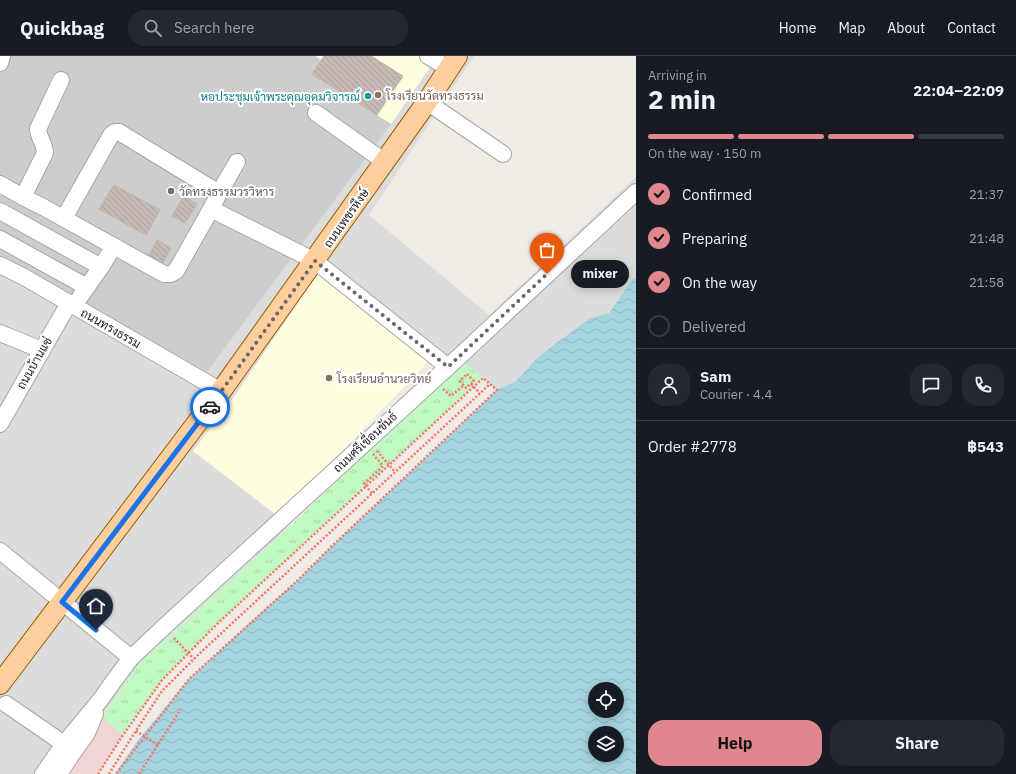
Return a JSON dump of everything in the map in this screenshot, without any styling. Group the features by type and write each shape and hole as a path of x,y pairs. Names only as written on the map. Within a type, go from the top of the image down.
{"main road":[{"name":"ถนนเพชรหึงษ์","path":"0,684 221,391 428,102 453,62"}],"street":[{"path":"0,63 2,56"},
{"path":"428,56 453,62"},
{"path":"23,197 45,153 38,129 61,80"},
{"path":"428,102 503,154"},
{"path":"316,113 385,162"},
{"path":"64,218 115,132 118,132 219,193"},
{"path":"0,184 164,274 171,274 176,271 237,162"},
{"name":"ถนนศรีเขื่อนขันธ์","path":"43,774 64,744 101,699 131,658 636,192"},
{"path":"211,209 315,261 448,367"},
{"path":"0,211 101,267"},
{"path":"0,239 87,288"},
{"name":"ถนนบ้านแซ่","path":"0,424 42,350 71,305 87,288 114,246"},
{"name":"ถนนทรงธรรม","path":"0,266 24,277 221,391"},
{"path":"0,333 42,350"},
{"path":"0,552 131,658"},
{"name":"ถนนศรีเขื่อนขันธ์","path":"59,774 87,733 101,699"},
{"path":"6,704 64,744"}],"path":[{"path":"467,374 474,381 471,384 466,388 460,381 467,374"},
{"path":"98,774 123,735 162,680 217,624 483,378 497,390 298,580 189,679 116,774"},
{"path":"434,379 450,396 464,385"},
{"path":"471,384 480,393"},
{"path":"109,774 162,691 194,659 490,384"},
{"path":"376,450 395,472"},
{"path":"372,493 364,484 383,466 373,454"},
{"path":"164,627 194,659"},
{"path":"139,774 181,709"},
{"path":"136,731 158,745"}],"shaded area":[{"path":"0,56 474,56 369,215 489,315 636,177 636,278 633,279 609,313 590,318 539,356 516,381 497,390 462,361 430,360 318,274 234,397 193,451 273,513 288,528 139,664 62,774 0,774"},
{"name":"วัดทรงธรรมวรวิหาร","path":"0,56 315,56 321,60 312,74 391,124 207,372 0,259"},
{"name":"โรงเรียนวัดทรงธรรม","path":"315,56 438,56 391,124 312,74 321,61"},
{"name":"โรงเรียนอำนวยวิทย์","path":"318,274 430,360 277,518 273,512 193,451 234,397"},
{"path":"102,717 123,735 98,774 62,774"}],"green space":[{"path":"462,361 483,378 217,624 162,680 123,735 102,717 139,664 288,528"}],"water":[{"path":"636,278 636,774 115,774 138,740 189,679 298,580 497,390 516,381 539,356 590,318 609,313 633,279"}],"building":[{"name":"โรงเรียนวัดทรงธรรม","path":"324,56 371,56 403,76 377,115 312,74"},
{"path":"114,185 160,210 146,235 99,209"},
{"path":"184,196 197,204 185,223 172,216"},
{"path":"157,240 171,248 160,268 146,261"}],"way so far":[{"path":"210,407 315,261 448,367 547,274"}],"place":[{"name":"โรงเรียนวัดทรงธรรม","path":"378,95"},
{"name":"หอประชุมเจ้าพระคุณอุดมวิจารณ์","path":"368,96"},
{"name":"วัดทรงธรรมวรวิหาร","path":"171,191"},
{"name":"mixer","path":"547,274"},
{"name":"โรงเรียนอำนวยวิทย์","path":"329,378"}],"route":[{"path":"96,630 62,602 210,407"}]}
